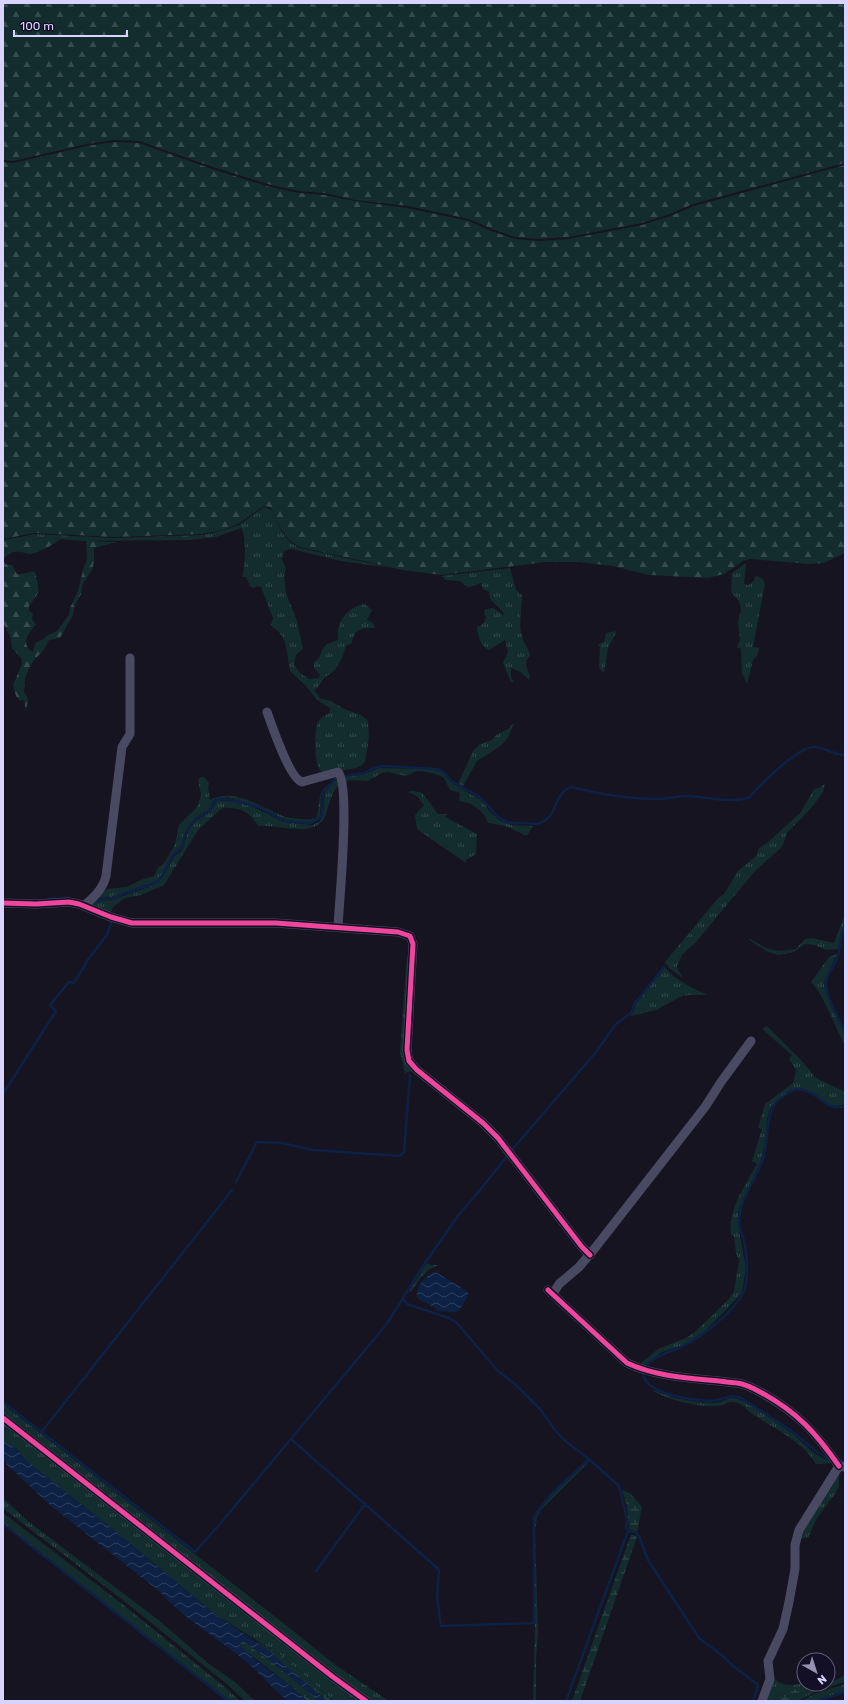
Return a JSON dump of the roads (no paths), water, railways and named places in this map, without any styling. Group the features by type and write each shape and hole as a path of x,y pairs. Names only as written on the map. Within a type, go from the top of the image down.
{"street":[{"path":"84,906 101,889 106,876 122,747 130,734 130,658"},
{"path":"267,712 295,778 302,782 338,772 342,780 344,810 338,927"},
{"path":"3,903 36,904 69,902 84,906 111,918 132,923 276,923 398,932 410,936 413,944 406,1040 409,1061 493,1133 582,1247 590,1255"},
{"path":"751,1041 705,1107 590,1255 551,1292 627,1363 640,1369 655,1373 739,1383 753,1388 773,1399 808,1425 842,1466 799,1530 795,1545 795,1569 790,1602 783,1629 768,1661 770,1679 762,1701"},
{"path":"3,1418 333,1678 366,1701"}],"water":[{"path":"433,1272 438,1273 469,1294 459,1311 436,1311 437,1309 417,1298 419,1286"},
{"path":"3,1441 17,1449 24,1459 126,1540 216,1615 268,1650 327,1701 319,1701 272,1662 243,1641 239,1644 254,1659 296,1690 307,1701 288,1701 243,1659 188,1618 159,1591 51,1506 8,1466 3,1459"}],"waterway":[{"path":"346,776 364,773 374,768 384,766 437,769 456,784 482,799 497,816 507,822 536,824 546,820 550,816 561,795 571,787 603,794 647,799 662,799 684,796 734,800 749,798 780,767 808,748 815,747 845,755"},
{"path":"95,901 112,898 157,882 162,876 173,855 183,846 184,837 190,826 197,818 209,812 215,801 222,799 244,803 261,808 284,821 311,823 320,818 322,814 323,792 336,778"},
{"path":"48,899 69,898"},
{"path":"3,1094 56,1011 50,1005 69,982 74,983 89,958 107,935 112,920"},
{"path":"845,925 842,932 837,958 826,980 829,999 845,1032"},
{"path":"511,1151 596,1052 616,1024 631,1013 635,1003 664,967"},
{"path":"236,1182 257,1142 282,1143 313,1150 400,1156 404,1152 410,1075"},
{"path":"645,1367 658,1357 698,1338 726,1315 740,1299 744,1291 747,1279 747,1264 743,1237 739,1226 740,1213 745,1196 758,1172 764,1155 769,1118 777,1101 796,1089 814,1094 830,1106 845,1106"},
{"path":"3,1402 195,1552 386,1325 423,1266 460,1213 508,1155"},
{"path":"40,1432 44,1429 232,1190"},
{"path":"291,1439 439,1570 437,1597 441,1626 534,1623 534,1518 551,1495 589,1459 564,1440 540,1409 515,1384 498,1371 457,1323 449,1318 407,1304 403,1299"},
{"path":"643,1374 646,1381 653,1387 662,1392 683,1398 711,1401 732,1396 741,1398 789,1429 817,1452 829,1459"},
{"path":"566,1701 628,1531 626,1528 627,1519 619,1486 589,1459"},
{"path":"839,1460 845,1462"},
{"path":"316,1571 365,1504"},
{"path":"3,1524 228,1701"},
{"path":"628,1531 635,1532 639,1536 648,1560 699,1638 757,1684 758,1687 753,1701"},
{"path":"818,1701 845,1692"}]}
